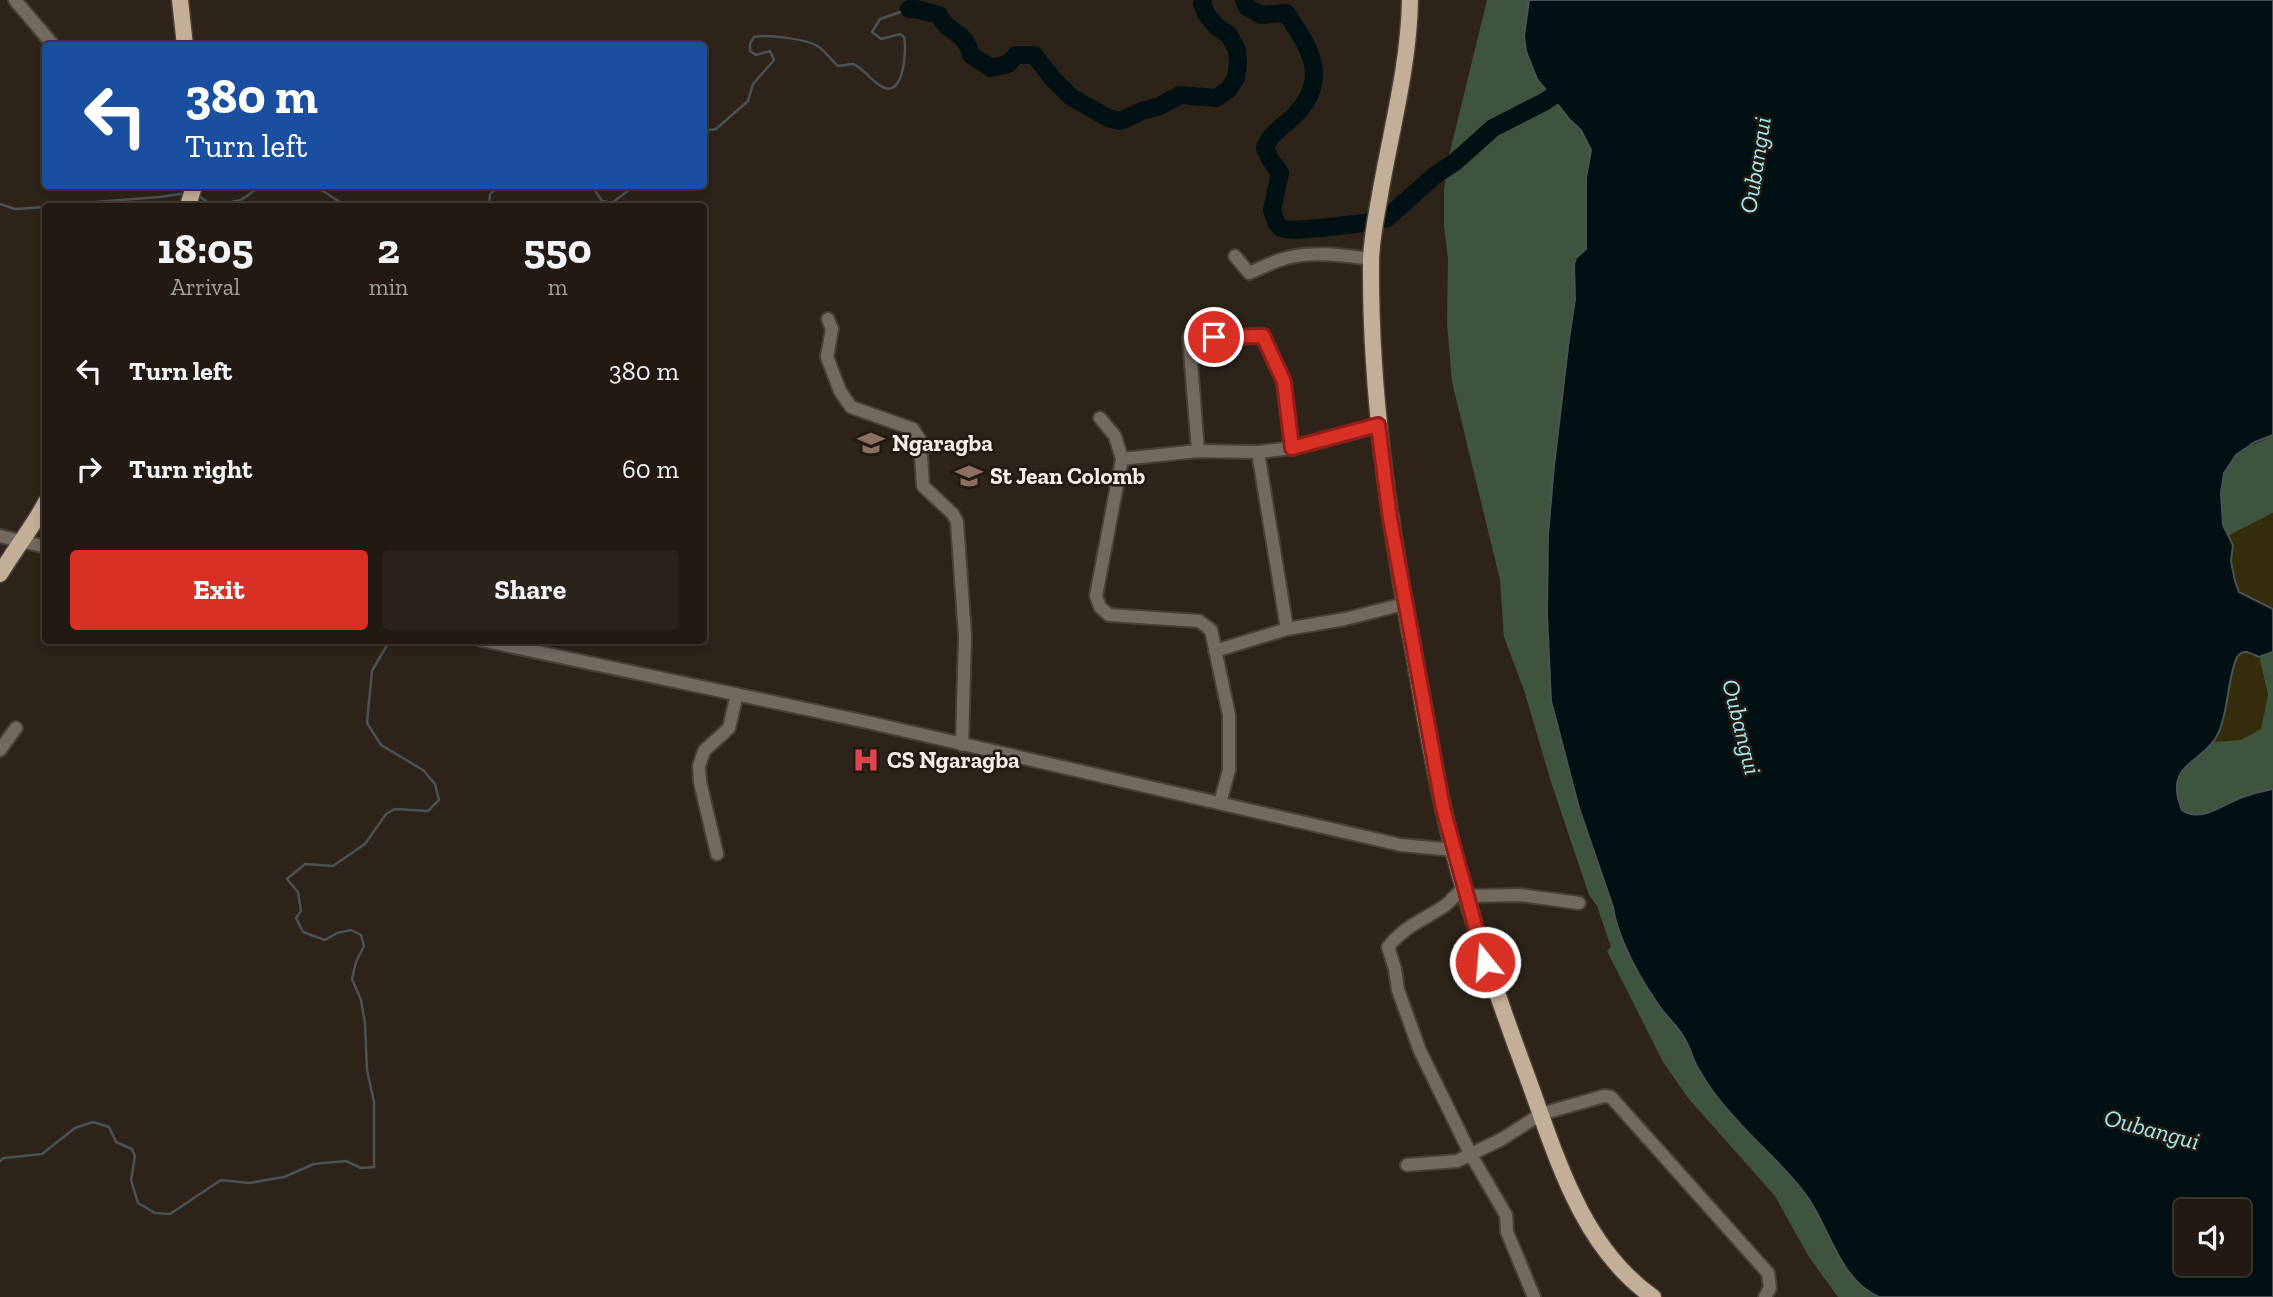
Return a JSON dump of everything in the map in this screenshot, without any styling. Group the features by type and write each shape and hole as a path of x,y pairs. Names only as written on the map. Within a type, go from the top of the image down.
{"main road":[{"path":"180,0 185,42"},
{"path":"1410,0 1410,19 1371,255 1372,332 1378,425 1404,604 1443,808 1485,962 1541,1114 1587,1223 1619,1269 1653,1297"},
{"path":"0,574 42,509"}],"street":[{"path":"15,0 51,42"},
{"path":"1410,19 1417,0"},
{"path":"1235,256 1249,273 1282,259 1294,257 1371,255"},
{"path":"828,319 832,329 827,357 840,391 851,407 913,429 920,440 923,485 953,514 957,522 965,636 962,746"},
{"path":"1198,451 1189,337 1263,336 1284,382 1292,448"},
{"path":"1100,418 1115,436 1122,459 1096,596 1100,607 1109,615 1199,621 1212,629 1229,715 1229,770 1220,803"},
{"path":"1122,459 1198,451 1258,452 1292,448 1378,425"},
{"path":"1258,452 1287,629"},
{"path":"0,536 42,546"},
{"path":"1215,651 1287,629 1345,619 1404,604"},
{"path":"500,644 737,694 1401,845 1453,850"},
{"path":"718,854 699,782 699,766 705,751 729,728 737,694"},
{"path":"0,750 16,728"},
{"path":"1534,1297 1507,1232 1506,1214 1471,1155 1420,1051 1398,990 1388,947 1408,926 1445,906 1454,894 1520,895 1579,903"},
{"path":"1407,1166 1457,1161 1502,1139 1541,1114 1604,1096 1615,1100 1768,1273 1770,1288 1765,1297"}],"green space":[{"path":"1487,0 1529,0 1524,36 1526,51 1537,79 1581,130 1591,150 1586,178 1586,249 1576,258 1573,319 1548,535 1547,615 1551,701 1579,808 1626,948 1684,1037 1697,1068 1733,1116 1791,1175 1815,1208 1844,1264 1879,1297 1838,1297 1809,1257 1775,1196 1688,1098 1663,1062 1607,951 1611,947 1597,906 1589,895 1525,693 1504,637 1500,580 1452,382 1447,323 1448,259 1444,226 1447,164"},
{"path":"2273,435 2273,513 2228,536 2220,504 2226,470 2239,453"},
{"path":"2273,652 2273,789 2207,813 2188,814 2180,805 2177,792 2182,772 2214,742 2241,740 2268,695 2259,657"}],"sand":[{"path":"2273,513 2273,609 2239,592 2231,564 2228,536"},
{"path":"2246,651 2259,657 2268,695 2261,729 2241,740 2214,742 2224,718 2235,661 2241,652"}],"water":[{"name":"Oubangui","path":"1529,0 2273,0 2273,435 2255,442 2236,455 2224,473 2221,493 2223,525 2233,545 2231,561 2235,581 2239,592 2273,609 2273,652 2259,657 2245,652 2237,657 2219,732 2213,743 2181,773 2177,782 2177,794 2182,810 2196,815 2273,789 2273,1297 1879,1297 1865,1289 1844,1265 1814,1208 1789,1174 1724,1106 1706,1082 1681,1033 1647,988 1620,934 1579,808 1551,701 1547,615 1548,535 1575,299 1574,264 1576,258 1586,249 1586,178 1591,150 1581,130 1537,79 1526,51 1524,36"}],"waterway":[{"path":"909,9 939,15 943,22 964,40 971,55 991,68 1008,64 1016,55 1034,55 1071,97 1108,118 1120,121 1160,106 1180,95 1216,98 1228,90 1236,78 1237,50 1229,35 1217,27 1206,14 1203,0"},
{"path":"1244,0 1247,7 1261,15 1286,13 1303,39 1313,64 1312,89 1305,102 1294,116 1273,134 1265,148 1280,173 1272,210 1281,228 1320,228 1387,218 1493,128 1544,102 1571,84"},
{"path":"707,130 716,129 748,101 753,84 774,60 770,51 756,55 750,51 754,37 787,38 814,44 838,66 853,64 885,88 896,85 903,69 904,37 900,34 881,39 872,32 880,19 909,9"},
{"path":"227,203 241,200 257,189"},
{"path":"320,189 341,203"},
{"path":"489,203 490,194 496,189"},
{"path":"594,189 602,201 612,203"},
{"path":"612,203 630,189"},
{"path":"84,203 186,193"},
{"path":"198,195 208,203"},
{"path":"0,204 15,209 42,207"},
{"path":"0,1161 4,1158 42,1154 75,1128 93,1122 109,1127 116,1142 132,1149 135,1156 131,1180 138,1203 155,1213 170,1214 221,1180 249,1183 284,1177 314,1164 346,1161 361,1168 374,1167 374,1102 367,1070 365,1024 361,1000 352,979 364,946 361,935 351,930 337,933 325,940 303,932 296,918 301,911 298,892 287,879 305,864 333,866 365,844 386,814 395,809 428,811 439,800 435,784 423,770 381,745 367,723 372,671 388,644"}],"place":[{"name":"Ngaragba","path":"871,443"},
{"name":"St Jean Colomb","path":"969,476"},
{"name":"CS Ngaragba","path":"866,760"}],"route":[{"path":"1214,337 1263,336 1284,382 1292,448 1378,425 1404,604 1443,808 1485,962"}]}
